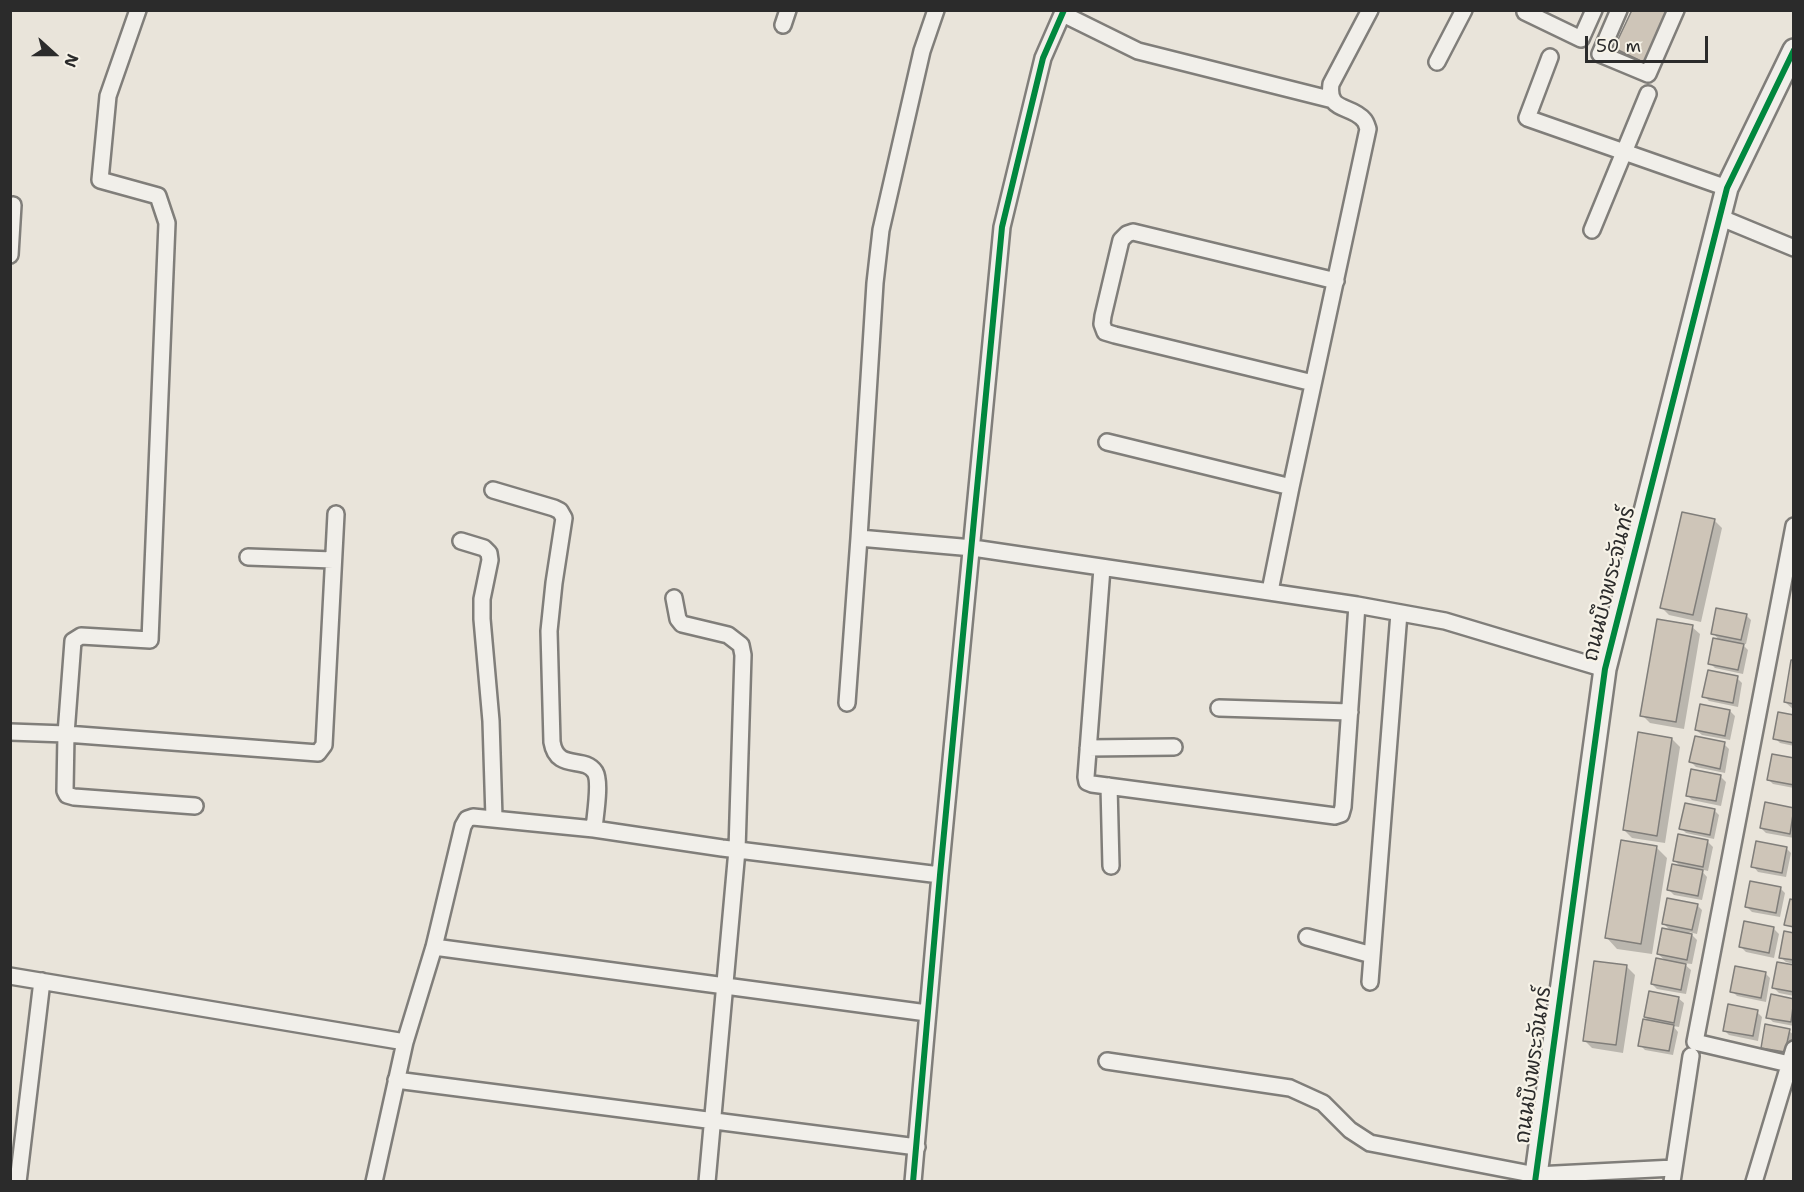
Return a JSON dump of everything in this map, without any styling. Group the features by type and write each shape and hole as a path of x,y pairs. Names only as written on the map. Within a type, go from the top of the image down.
{"street":[{"path":"138,10 108,96 100,180 158,196 167,223 150,640 81,636 73,641 66,734 65,791 67,795 195,806"},
{"path":"847,703 860,538 875,283 881,230 922,51 936,10"},
{"path":"1270,591 1368,129 1364,119 1335,103 1330,95 1331,84 1370,10"},
{"path":"1437,62 1464,10"},
{"path":"1526,10 1525,12 1581,39 1594,10"},
{"path":"1619,10 1600,54 1648,74 1676,10"},
{"path":"913,1182 1002,227 1042,58 1064,12 1138,51 1333,100"},
{"name":"ถนนบึงพระจันทร์","path":"1535,1178 1605,669 1727,188 1794,50"},
{"path":"1550,57 1527,118 1727,188"},
{"path":"1592,230 1648,94"},
{"path":"10,255 13,205"},
{"path":"1719,217 1794,248"},
{"path":"1313,383 1114,335 1106,332 1102,324 1103,316 1121,240 1133,232 1336,281"},
{"path":"1107,442 1291,487"},
{"path":"493,490 554,508 560,511 564,518 549,631 552,742 554,753 559,758 590,767 596,773 594,829"},
{"path":"10,732 66,734 318,753 324,745 336,514"},
{"path":"1789,1064 1695,1042 1794,526"},
{"path":"860,538 973,548 1358,605 1445,621 1605,669"},
{"path":"461,541 484,548 489,553 490,560 482,599 482,619 491,721 494,818"},
{"path":"248,557 333,560"},
{"path":"1102,568 1087,782 1109,786 1335,816 1341,814 1358,605"},
{"path":"674,598 678,618 682,624 728,635 741,645 743,655 737,850 707,1182"},
{"path":"1370,982 1399,613"},
{"path":"1220,708 1350,712"},
{"path":"1088,748 1174,747"},
{"path":"1109,786 1111,866"},
{"path":"374,1182 405,1042 434,947 463,826 467,819 494,818 594,829 737,850 940,875"},
{"path":"1306,937 1372,955"},
{"path":"434,947 927,1014"},
{"path":"10,976 405,1042"},
{"path":"18,1182 42,981"},
{"path":"1754,1182 1794,1049"},
{"path":"1107,1061 1290,1088 1323,1103 1350,1130 1370,1143 1535,1178 1673,1175 1691,1056"},
{"path":"396,1080 917,1147"}],"building":[{"path":"1632,10 1669,10 1645,63 1614,48"},
{"path":"1682,512 1715,519 1693,615 1660,608"},
{"path":"1716,608 1747,614 1741,640 1711,634"},
{"path":"1657,619 1693,625 1676,722 1640,716"},
{"path":"1713,638 1744,644 1738,670 1708,664"},
{"path":"1791,660 1794,660 1794,704 1784,702"},
{"path":"1708,670 1738,676 1733,703 1702,697"},
{"path":"1700,704 1730,710 1725,736 1695,730"},
{"path":"1778,712 1794,715 1794,743 1773,739"},
{"path":"1638,732 1672,738 1657,836 1623,830"},
{"path":"1695,736 1725,742 1720,769 1689,762"},
{"path":"1772,754 1794,758 1794,785 1767,780"},
{"path":"1691,769 1721,775 1716,801 1686,796"},
{"path":"1765,802 1794,808 1790,834 1760,828"},
{"path":"1685,803 1715,809 1710,835 1679,829"},
{"path":"1678,834 1708,840 1703,867 1673,861"},
{"path":"1621,840 1657,846 1641,944 1605,938"},
{"path":"1756,841 1787,847 1782,873 1751,867"},
{"path":"1672,864 1703,870 1698,896 1667,890"},
{"path":"1750,881 1781,887 1776,913 1745,907"},
{"path":"1667,898 1698,904 1692,930 1662,924"},
{"path":"1790,899 1794,900 1794,927 1784,925"},
{"path":"1744,921 1774,927 1769,953 1739,947"},
{"path":"1662,928 1692,934 1687,960 1657,954"},
{"path":"1784,931 1794,933 1794,960 1779,958"},
{"path":"1656,958 1686,964 1681,990 1651,984"},
{"path":"1594,961 1627,965 1616,1045 1583,1041"},
{"path":"1777,962 1794,965 1794,992 1772,988"},
{"path":"1735,966 1766,972 1761,998 1730,992"},
{"path":"1649,991 1679,997 1674,1023 1644,1017"},
{"path":"1771,994 1794,999 1791,1022 1766,1018"},
{"path":"1728,1004 1758,1010 1753,1036 1723,1031"},
{"path":"1643,1019 1674,1025 1669,1051 1638,1046"},
{"path":"1765,1024 1790,1029 1785,1052 1761,1048"}],"cycle path":[{"path":"913,1182 1002,227 1043,58 1064,10"},
{"path":"1535,1182 1605,669 1727,188 1794,50"}]}
